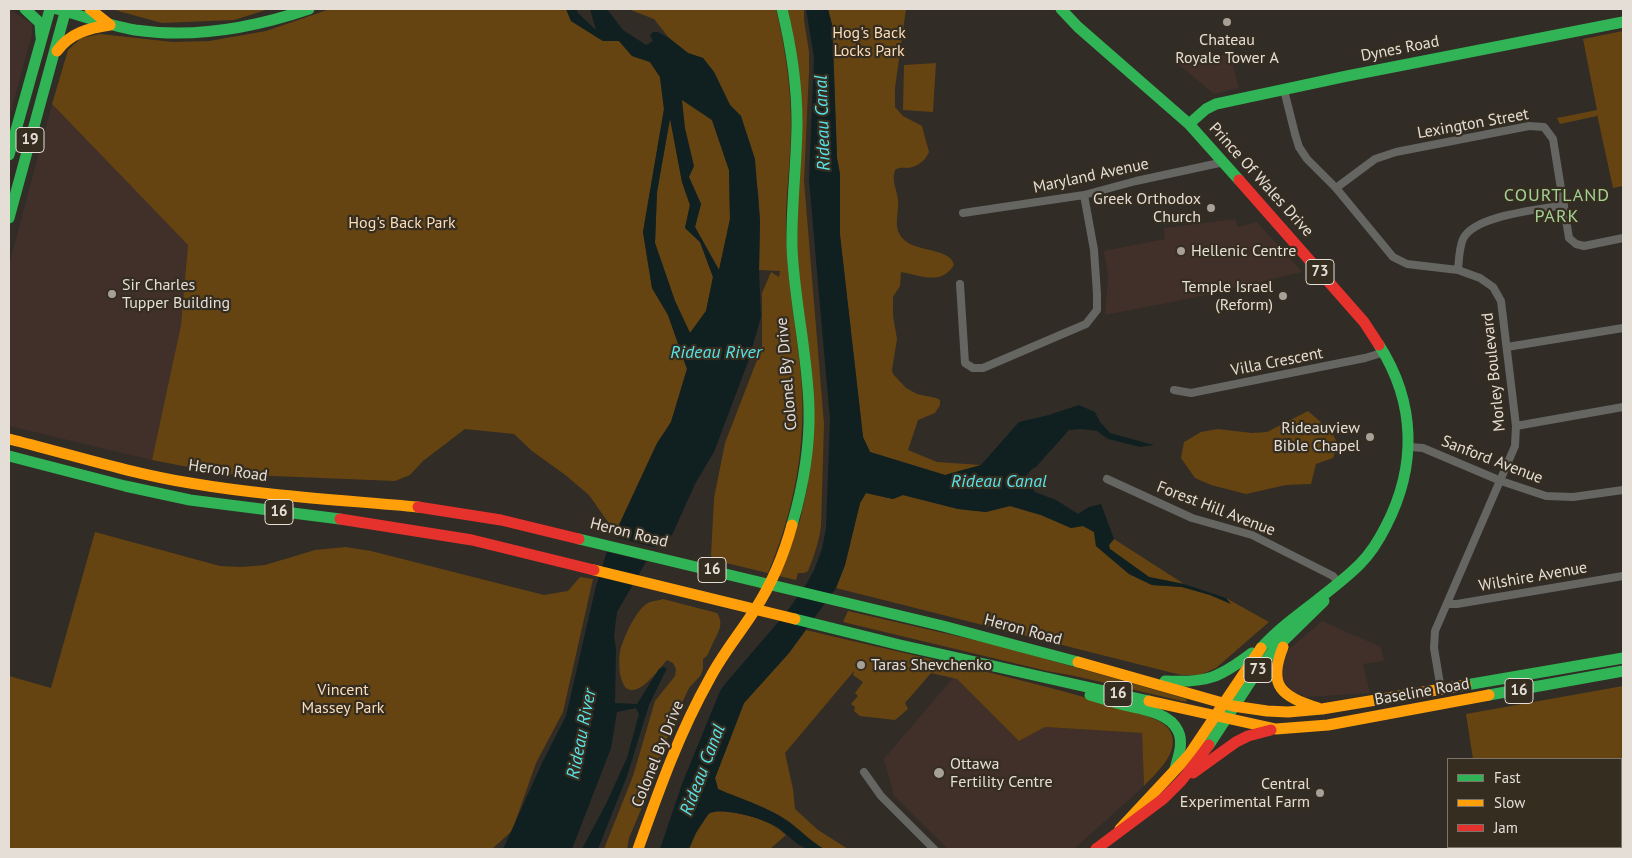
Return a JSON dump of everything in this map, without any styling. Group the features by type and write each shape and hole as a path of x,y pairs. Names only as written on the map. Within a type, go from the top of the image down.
{"main road":[{"path":"25,9 40,24 41,40"},
{"name":"19","path":"9,155 50,9"},
{"path":"90,9 110,25"},
{"path":"63,10 110,25 173,33 201,33 227,31 264,24 309,9"},
{"name":"Colonel By Drive","path":"638,849 680,734 724,654 759,602 779,564 793,525 804,477 809,430 809,408 792,249 792,196 797,124 796,98 792,53 782,9"},
{"name":"Prince Of Wales Drive","path":"1061,9 1078,27 1189,124 1364,322 1385,352 1397,377 1409,421 1410,447 1403,484 1393,515 1362,561 1338,584 1323,602 1262,646 1220,717 1190,754 1177,779 1132,814 1120,829 1096,849"},
{"name":"19","path":"9,218 63,10"},
{"name":"Dynes Road","path":"1189,124 1206,109 1216,104 1623,22"},
{"path":"51,61 58,48 66,40 92,27 110,25"},
{"path":"9,434 14,441"},
{"name":"Heron Road","path":"14,441 189,483 255,493 439,509 487,517 857,605 1048,653 1228,704"},
{"name":"Heron Road","path":"9,456 125,486 190,500 418,530 472,540 838,630 1220,717"},
{"name":"Prince Of Wales Drive","path":"1228,704 1287,638 1297,621"},
{"path":"1287,638 1276,663 1275,676 1279,687 1291,698 1322,709"},
{"path":"1138,678 1193,683 1208,680 1226,672 1262,646"},
{"name":"Baseline Road","path":"1228,704 1278,713 1322,709 1623,658"},
{"name":"Baseline Road","path":"1220,717 1276,729 1328,725 1623,671"},
{"path":"1022,672 1118,704 1154,712 1166,717 1175,726 1181,740 1177,779"},
{"path":"1177,779 1236,742 1248,736 1276,729"}],"street":[{"name":"Morley Boulevard","path":"1284,90 1299,147 1307,159 1336,188 1393,257 1407,264 1458,270 1480,278 1493,287 1500,301 1516,426 1515,446 1435,632 1434,654 1441,690"},
{"name":"Lexington Street","path":"1336,188 1375,159 1396,152 1528,126 1544,127 1554,139 1569,238 1576,244 1584,246 1623,238"},
{"name":"Maryland Avenue","path":"963,213 1084,195 1136,181 1224,162"},
{"path":"960,284 965,364 973,368 983,368 1086,324 1097,310 1098,294 1094,250 1084,195"},
{"path":"1458,270 1462,240 1473,227 1488,220 1564,205"},
{"path":"1507,348 1623,328"},
{"name":"Villa Crescent","path":"1174,390 1191,393 1365,358 1385,352"},
{"path":"1516,426 1623,406"},
{"name":"Sanford Avenue","path":"1410,447 1423,448 1501,481 1546,496 1573,497 1623,490"},
{"name":"Forest Hill Avenue","path":"1107,479 1192,518 1252,535 1332,576 1338,584"},
{"name":"Wilshire Avenue","path":"1447,604 1457,604 1623,576"},
{"path":"864,772 881,796 934,849"}],"shaded area":[{"path":"9,9 32,24 32,34 9,118"},
{"path":"1230,54 1239,88 1214,94 1178,64"},
{"path":"52,104 188,245 181,325 152,460 9,426 9,265"},
{"path":"1235,219 1238,227 1257,222 1302,272 1197,297 1105,315 1108,275 1104,251 1165,239 1164,228"},
{"path":"1322,621 1381,647 1384,661 1363,664 1370,693 1306,697 1292,691 1286,685 1281,674 1282,663 1288,650"},
{"path":"953,678 957,679 1019,740 1045,727 1142,733 1144,786 1074,849 948,849 894,796 883,760"}],"green space":[{"path":"111,9 269,9 234,20 162,23"},
{"name":"Hog's Back Park","path":"330,9 566,9 571,21 603,41 619,41 632,56 650,62 660,77 664,109 643,232 652,288 668,315 687,369 671,422 654,450 616,531 589,495 532,451 514,434 465,429 423,461 410,475 395,481 224,474 152,460 181,325 188,245 52,104 68,50 81,38 100,34 173,42 209,41 266,31"},
{"path":"628,9 776,9 785,52 791,110 786,234 788,270 801,377 802,428 800,453 791,502 785,526 768,573 722,562 711,556 714,498 725,443 762,347 762,293 771,272 779,277 780,271 759,270 760,221 758,191 741,116 730,105 714,72 703,58 688,53 669,38 654,19"},
{"path":"786,9 804,9 809,52 804,181 824,424 820,532 808,571 798,573 796,580 779,576 800,520 807,489 814,417 812,380 802,310 796,238 797,198"},
{"name":"Hog's Back Locks Park","path":"828,9 906,9 895,88 895,107 903,116 922,126 929,152 918,165 895,170 894,181 898,204 897,227 903,239 910,244 945,255 951,259 954,265 943,275 930,278 901,272 900,286 893,297 893,316 897,339 892,370 893,374 906,388 917,394 940,400 940,405 935,413 918,420 908,450 937,462 981,465 945,475 870,452 863,437 840,235 840,174 837,158 833,38"},
{"path":"1623,31 1623,186 1613,188 1597,114 1597,116 1560,124 1557,118 1597,110 1583,39"},
{"path":"936,63 933,112 903,110 904,65"},
{"path":"681,99 712,120 729,170 730,219 719,270 695,227 701,204 689,177"},
{"path":"670,117 682,182 690,205 685,228 700,242 713,277 706,311 690,333 675,301 655,243 657,192"},
{"path":"1308,411 1331,431 1338,444 1333,458 1316,464 1311,484 1286,485 1246,494 1211,485 1195,478 1181,458 1184,442 1201,432 1218,429 1252,433 1267,432"},
{"path":"866,493 893,499 903,495 958,509 986,512 1010,506 1041,515 1071,528 1083,526 1094,532 1096,546 1129,574 1152,585 1182,587 1230,603 1226,598 1269,622 1216,668 1200,675 1181,675 836,588 845,565 860,503"},
{"name":"Vincent Massey Park","path":"95,532 220,566 265,565 315,550 346,547 371,551 544,595 568,591 580,577 593,579 563,712 536,763 512,831 492,849 9,849 9,676 51,688"},
{"path":"1114,539 1184,584 1149,577 1110,549 1109,545"},
{"path":"663,599 717,613 720,625 709,653 703,659 701,675 689,688 673,722 629,838 627,849 604,849 633,776 655,701 675,676 676,669 673,663 667,660 652,678 638,689 628,689 620,676 620,652 623,641 641,609 649,603"},
{"path":"848,611 1000,646 1187,699 1186,702 1047,671 843,622"},
{"path":"806,630 1027,682 1137,712 1156,720 1168,728 1173,744 1171,752 1162,767 1144,786 1142,733 1045,727 1019,741 957,679 931,673 905,703 908,709 895,720 860,716 854,711 855,707 851,704 858,696 855,693 863,682 853,675 854,671 785,753 793,789 795,809 818,830 848,849 825,849 805,837 792,824 780,816 718,789 715,778 744,703 789,653"},
{"path":"1623,686 1623,849 1489,849 1622,848 1622,758 1473,758 1466,714"},
{"path":"714,811 733,812 762,820 786,835 770,849 689,849 701,822"}],"water":[{"name":"Rideau River","path":"566,9 578,9 577,12 596,30 590,9 607,9 623,30 646,45 653,41 650,35 653,32 658,32 688,53 703,58 714,72 730,105 741,116 755,159 760,221 759,270 761,317 748,362 714,452 695,484 672,535 657,543 617,612 614,636 616,649 615,703 637,704 659,669 667,668 649,705 627,776 598,849 582,849 606,804 627,758 639,714 636,708 617,712 611,748 572,849 502,849 566,716 596,586 607,551 657,443 671,422 687,369 668,315 652,288 643,232 664,109 660,77 650,62 632,56 619,41 603,41 571,21","holes":["682,100 712,120 729,170 730,219 719,270 695,227 701,204 689,177 694,166 685,128","670,119 682,182 690,205 685,228 700,242 713,277 706,311 690,333 675,301 655,243 657,192"]},
{"name":"Rideau Canal","path":"806,9 828,9 832,24 837,158 840,174 840,235 863,437 870,452 945,475 981,465 1019,422 1079,405 1095,412 1100,422 1110,433 1154,445 1140,447 1108,439 1097,431 1069,430 1025,477 1035,492 1056,500 1078,514 1089,507 1101,504 1114,539 1109,545 1110,549 1149,577 1184,584 1226,598 1231,604 1210,595 1182,587 1152,585 1129,574 1096,546 1094,532 1083,526 1071,528 1041,515 1010,506 986,512 958,509 903,495 893,499 866,493 860,503 845,565 836,588 789,653 744,703 715,778 718,789 778,815 824,849 804,848 780,829 766,821 735,813 716,812 709,813 696,833 689,849 660,849 682,784 720,691 786,613 807,583 822,549 826,528 830,420 809,180 814,57"}],"pier":[{"path":"611,536 657,548 649,562 604,551"}],"traffic: fast":[{"path":"25,9 40,23 41,37"},
{"path":"9,155 50,9"},
{"path":"57,9 135,30 180,33 224,30 267,22 309,9"},
{"path":"9,218 66,9"},
{"path":"782,9 795,79 797,137 792,247 809,409 805,467 792,525"},
{"path":"1061,9 1078,27 1189,124 1239,180"},
{"path":"1189,124 1206,109 1216,104 1347,76 1623,22"},
{"path":"1261,648 1272,636 1336,586 1364,560 1381,536 1396,503 1403,481 1407,458 1406,412 1400,389 1379,345"},
{"path":"9,456 125,486 190,500 340,519"},
{"path":"579,539 943,626 1078,662"},
{"path":"1209,745 1260,667 1275,649 1324,601"},
{"path":"795,619 900,645 1149,701"},
{"path":"1165,681 1192,681 1212,677 1230,668 1252,653"},
{"path":"1466,685 1623,658"},
{"path":"1489,695 1623,671"},
{"path":"1090,695 1152,712 1168,719 1174,724 1180,736 1180,750 1175,769"}],"traffic: slow":[{"path":"90,9 110,25"},
{"path":"57,51 80,32 110,25"},
{"path":"9,439 122,469 190,483 276,494 418,507"},
{"path":"638,849 679,741 715,669 767,589 792,525"},
{"path":"594,570 795,619"},
{"path":"1283,647 1278,661 1277,672 1281,688 1295,699 1318,708"},
{"path":"1120,829 1189,755 1261,648"},
{"path":"1078,662 1233,706 1267,711 1288,712 1322,709 1466,685"},
{"path":"1149,701 1276,729 1328,725 1489,695"}],"traffic: jam":[{"path":"1239,180 1364,322 1379,345"},
{"path":"418,507 501,520 579,539"},
{"path":"340,519 472,540 594,570"},
{"path":"1193,773 1236,742 1248,736 1271,730"},
{"path":"1096,849 1163,799 1182,780 1209,745"}],"place":[{"name":"Chateau Royale Tower A","path":"1227,22"},
{"name":"Greek Orthodox Church","path":"1211,208"},
{"name":"Hellenic Centre","path":"1181,251"},
{"name":"Sir Charles Tupper Building","path":"112,294"},
{"name":"Temple Israel (Reform)","path":"1283,296"},
{"name":"Rideauview Bible Chapel","path":"1370,437"},
{"name":"Taras Shevchenko","path":"861,665"},
{"name":"Ottawa Fertility Centre","path":"939,773"},
{"name":"Central Experimental Farm","path":"1320,793"}],"district":[{"name":"COURTLAND PARK","path":"1557,206"}]}
